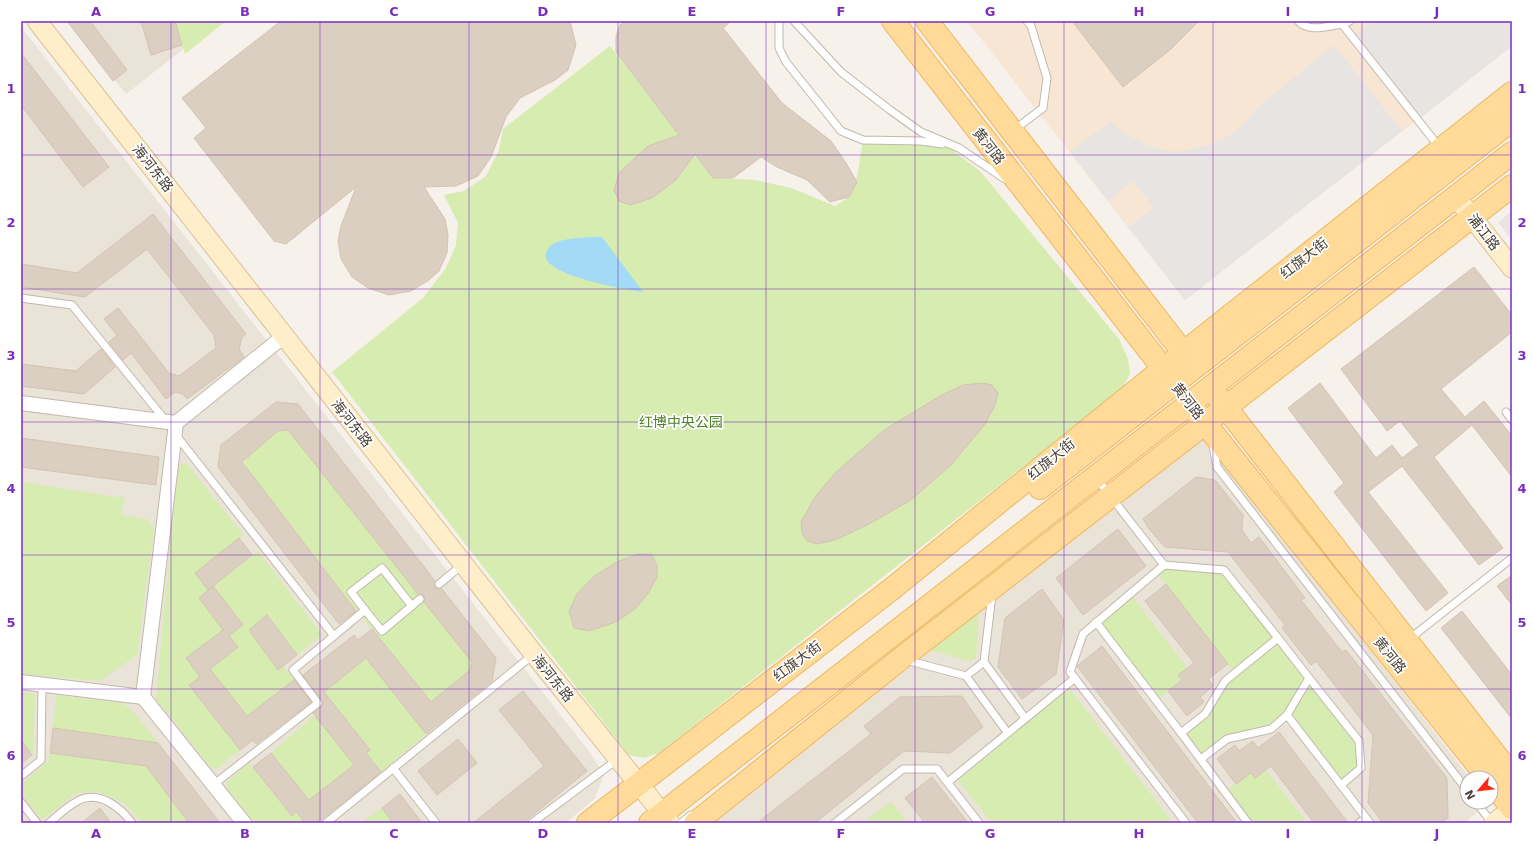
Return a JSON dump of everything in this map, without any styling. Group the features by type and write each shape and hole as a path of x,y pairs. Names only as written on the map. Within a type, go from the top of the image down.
{"main road":[{"name":"黄河路","path":"893,21 1168,376 1199,420 1482,770"},
{"name":"黄河路","path":"926,21 1512,776"},
{"name":"红旗大街","path":"588,823 643,790 893,588 1189,360 1447,157 1512,93"},
{"name":"红旗大街","path":"1447,157 1512,120"},
{"path":"1199,420 1210,388 1512,153"},
{"path":"661,820 1104,488 1199,420 1225,407 1512,186"},
{"path":"697,816 993,582 1104,488"},
{"name":"红旗大街","path":"613,823 643,790"},
{"path":"1499,792 1512,808"}],"street":[{"name":"海河东路","path":"37,21 463,564 643,790 661,820"},
{"name":"浦江路","path":"1456,197 1512,268"},
{"path":"143,697 173,426 284,336"},
{"path":"21,403 173,426"},
{"path":"21,682 143,697 244,823"},
{"path":"1493,823 1512,808"}],"lane":[{"path":"779,21 779,48 786,62 841,131 863,140 921,141 951,145"},
{"path":"794,21 842,72 884,105 921,132 960,148 986,165 1030,198"},
{"path":"1012,131 1043,108 1047,78 1031,26 1027,21"},
{"path":"1298,21 1302,25 1316,28 1342,24 1350,21"},
{"path":"1342,24 1447,157"},
{"path":"21,298 72,305 173,426 334,636"},
{"path":"1506,412 1512,420"},
{"path":"1199,420 1217,467 1459,780"},
{"path":"1104,488 1164,565"},
{"path":"1406,641 1512,558"},
{"path":"439,584 463,564"},
{"path":"1186,823 1070,672 1083,634 1164,565 1224,570 1359,741 1361,768 1341,785"},
{"path":"412,606 382,568 351,592 382,631 412,606 420,599"},
{"path":"993,582 984,662 1025,718"},
{"path":"805,725 896,658 964,600"},
{"path":"213,784 318,703 293,670 365,610"},
{"path":"1096,622 1248,823"},
{"path":"1181,733 1205,714 1225,681 1278,638"},
{"path":"326,823 534,654"},
{"path":"896,658 966,676 1007,732"},
{"path":"966,676 984,662"},
{"path":"948,782 1007,732 1075,678"},
{"path":"1201,759 1227,739 1271,729 1287,715 1309,678"},
{"path":"21,776 41,760 42,684"},
{"path":"1287,715 1368,820 1359,823"},
{"path":"532,823 618,759"},
{"path":"393,768 436,823"},
{"path":"835,823 903,769 937,769 980,823"},
{"path":"49,823 81,799 93,797 113,804 132,823"},
{"path":"21,802 37,823"},
{"path":"1482,810 1493,823"},
{"path":"681,823 697,816"}],"shaded area":[{"path":"68,21 219,21 126,94"},
{"path":"967,21 1512,21 1512,46 1185,300"},
{"path":"1373,21 1512,21 1512,46 1418,120 1353,38"},
{"path":"21,27 588,750 604,774 595,798 566,823 21,823"},
{"path":"1334,45 1402,131 1185,300 1128,227 1154,208 1133,181 1108,201 1070,152 1111,121 1125,134 1149,146 1169,151 1184,151 1206,146 1229,136 1245,123 1259,106"},
{"path":"1512,211 1512,240 1498,222"},
{"path":"1202,438 1267,516 1464,770 1459,770 1459,810 1480,810 1465,823 702,823"}],"green space":[{"path":"175,21 226,21 185,54"},
{"name":"红博中央公园","path":"610,46 713,178 755,180 791,188 835,206 847,198 854,186 863,140 921,141 948,147 980,171 1119,339 1128,359 1130,374 1122,389 659,753 644,758 629,755 332,372 423,298 446,268 456,245 458,223 444,195 464,191 486,176 499,150 503,129"},
{"path":"288,430 472,662 470,670 431,702 357,611 245,466 246,459 278,431"},
{"path":"181,463 188,465 243,535 195,573 208,590 199,598 223,630 186,658 200,677 189,685 240,750 219,767 212,769 156,699 177,470"},
{"path":"21,482 124,498 121,515 147,519 154,528 137,655 99,681 21,674"},
{"path":"258,551 322,635 297,655 268,615 249,630 278,670 283,666 294,680 247,716 210,669 238,647 229,636 243,624 213,586"},
{"path":"1164,565 1224,570 1359,741 1361,768 1341,785 1287,715 1271,729 1227,739 1201,759 1181,733 1205,714 1235,673 1156,572"},
{"path":"1130,593 1187,668 1178,675 1182,680 1156,701 1096,622"},
{"path":"980,597 976,658 970,661 915,646"},
{"path":"366,658 426,734 381,772 366,753 370,750 332,701 323,693"},
{"path":"1069,688 1173,823 992,823 958,780"},
{"path":"21,692 35,694 33,755 21,740"},
{"path":"56,695 123,703 135,714 158,743 53,728"},
{"path":"315,715 354,765 309,800 271,753"},
{"path":"50,753 146,766 189,823 141,823 126,804 97,791 76,793 42,820 21,793 21,784 48,761"},
{"path":"249,763 291,816 296,811 305,823 253,823 227,789 227,782"},
{"path":"1266,770 1307,823 1248,823 1225,791 1251,773 1255,778"},
{"path":"891,802 907,823 862,823"},
{"path":"382,808 393,823 361,823"}],"water":[{"path":"602,237 643,292 586,280 556,268 548,261 546,253 553,244 559,241"}],"building":[{"path":"67,21 90,21 127,70 113,81"},
{"path":"141,21 175,21 182,45 151,55"},
{"path":"281,21 570,21 576,45 568,70 555,80 520,98 506,117 491,157 478,176 456,186 424,187 445,219 448,235 447,253 439,271 429,280 411,291 389,295 368,288 352,277 341,259 338,241 341,226 356,187 286,244 274,241 194,138 206,128 182,98"},
{"path":"625,21 731,21 723,28 782,103 831,141 846,163 857,182 849,197 830,202 807,180 777,167 761,157 733,178 713,178 695,154 676,180 652,198 630,205 619,201 614,190 619,173 648,146 679,135 616,52 616,36 620,25"},
{"path":"1072,21 1199,21 1171,49 1123,87"},
{"path":"21,53 109,167 83,187 21,105"},
{"path":"153,214 246,334 242,337 239,349 244,357 187,399 183,394 175,392 166,399 131,353 123,360 109,342 117,335 104,319 118,308 169,373 179,376 216,348 214,335 147,249 85,297 21,287 21,264 77,273"},
{"path":"1474,267 1512,315 1512,332 1441,389 1465,417 1484,401 1512,436 1512,477 1472,425 1434,457 1503,548 1479,565 1402,466 1368,492 1448,593 1426,611 1334,492 1344,483 1288,408 1320,383 1376,458 1392,445 1402,458 1419,445 1400,421 1387,431 1341,369"},
{"path":"101,349 115,367 84,394 21,386 21,364 76,371"},
{"path":"983,383 992,385 998,393 995,405 985,424 951,465 911,500 869,524 835,540 817,544 807,541 802,533 801,522 815,497 835,473 884,430 940,396 963,385"},
{"path":"276,402 298,404 435,581 435,587 438,589 441,588 496,658 492,681 426,734 366,658 324,692 370,750 366,753 381,772 317,823 305,823 296,811 292,816 253,767 271,753 309,800 354,765 313,713 321,707 323,702 303,675 354,635 358,640 372,629 431,702 470,670 472,662 424,602 424,596 418,594 288,430 278,431 242,462 356,611 339,624 218,467 221,445"},
{"path":"21,438 159,457 156,485 21,467"},
{"path":"1196,477 1215,480 1243,515 1242,530 1251,543 1259,537 1305,598 1301,600 1342,652 1346,650 1447,778 1448,818 1442,823 1383,823 1368,803 1373,735 1316,661 1311,665 1282,628 1285,625 1228,552 1165,547 1149,529 1143,519"},
{"path":"1118,529 1146,566 1083,615 1056,578"},
{"path":"239,538 252,555 208,590 195,573"},
{"path":"637,554 651,554 657,565 657,577 649,592 635,609 616,622 589,631 574,628 569,611 577,594 593,577 615,563"},
{"path":"1512,575 1512,605 1497,586"},
{"path":"1166,584 1228,664 1208,679 1213,686 1200,697 1204,702 1187,716 1168,691 1182,680 1178,675 1194,663 1145,601"},
{"path":"213,586 243,625 229,636 238,647 210,669 247,716 294,680 311,702 256,744 253,740 240,750 189,685 200,677 186,658 223,630 199,598"},
{"path":"1042,589 1064,620 1056,674 1022,699 998,667 1005,618"},
{"path":"1462,611 1512,675 1512,719 1441,628"},
{"path":"267,615 297,655 278,670 249,630"},
{"path":"1102,646 1237,823 1198,823 1077,666"},
{"path":"523,691 587,771 523,823 473,823 544,766 499,710"},
{"path":"962,696 983,727 950,753 904,751 815,823 757,823 871,734 864,726 900,697"},
{"path":"53,728 158,743 220,823 189,823 146,766 50,753"},
{"path":"1279,732 1348,823 1314,823 1271,766 1255,778 1251,773 1236,784 1217,759 1235,745 1239,751 1253,741 1258,748"},
{"path":"458,739 477,763 437,795 418,771"},
{"path":"21,740 32,755 21,764"},
{"path":"932,777 968,823 925,823 905,798"},
{"path":"400,794 422,823 393,823 382,808"},
{"path":"100,808 111,823 81,823"}]}
